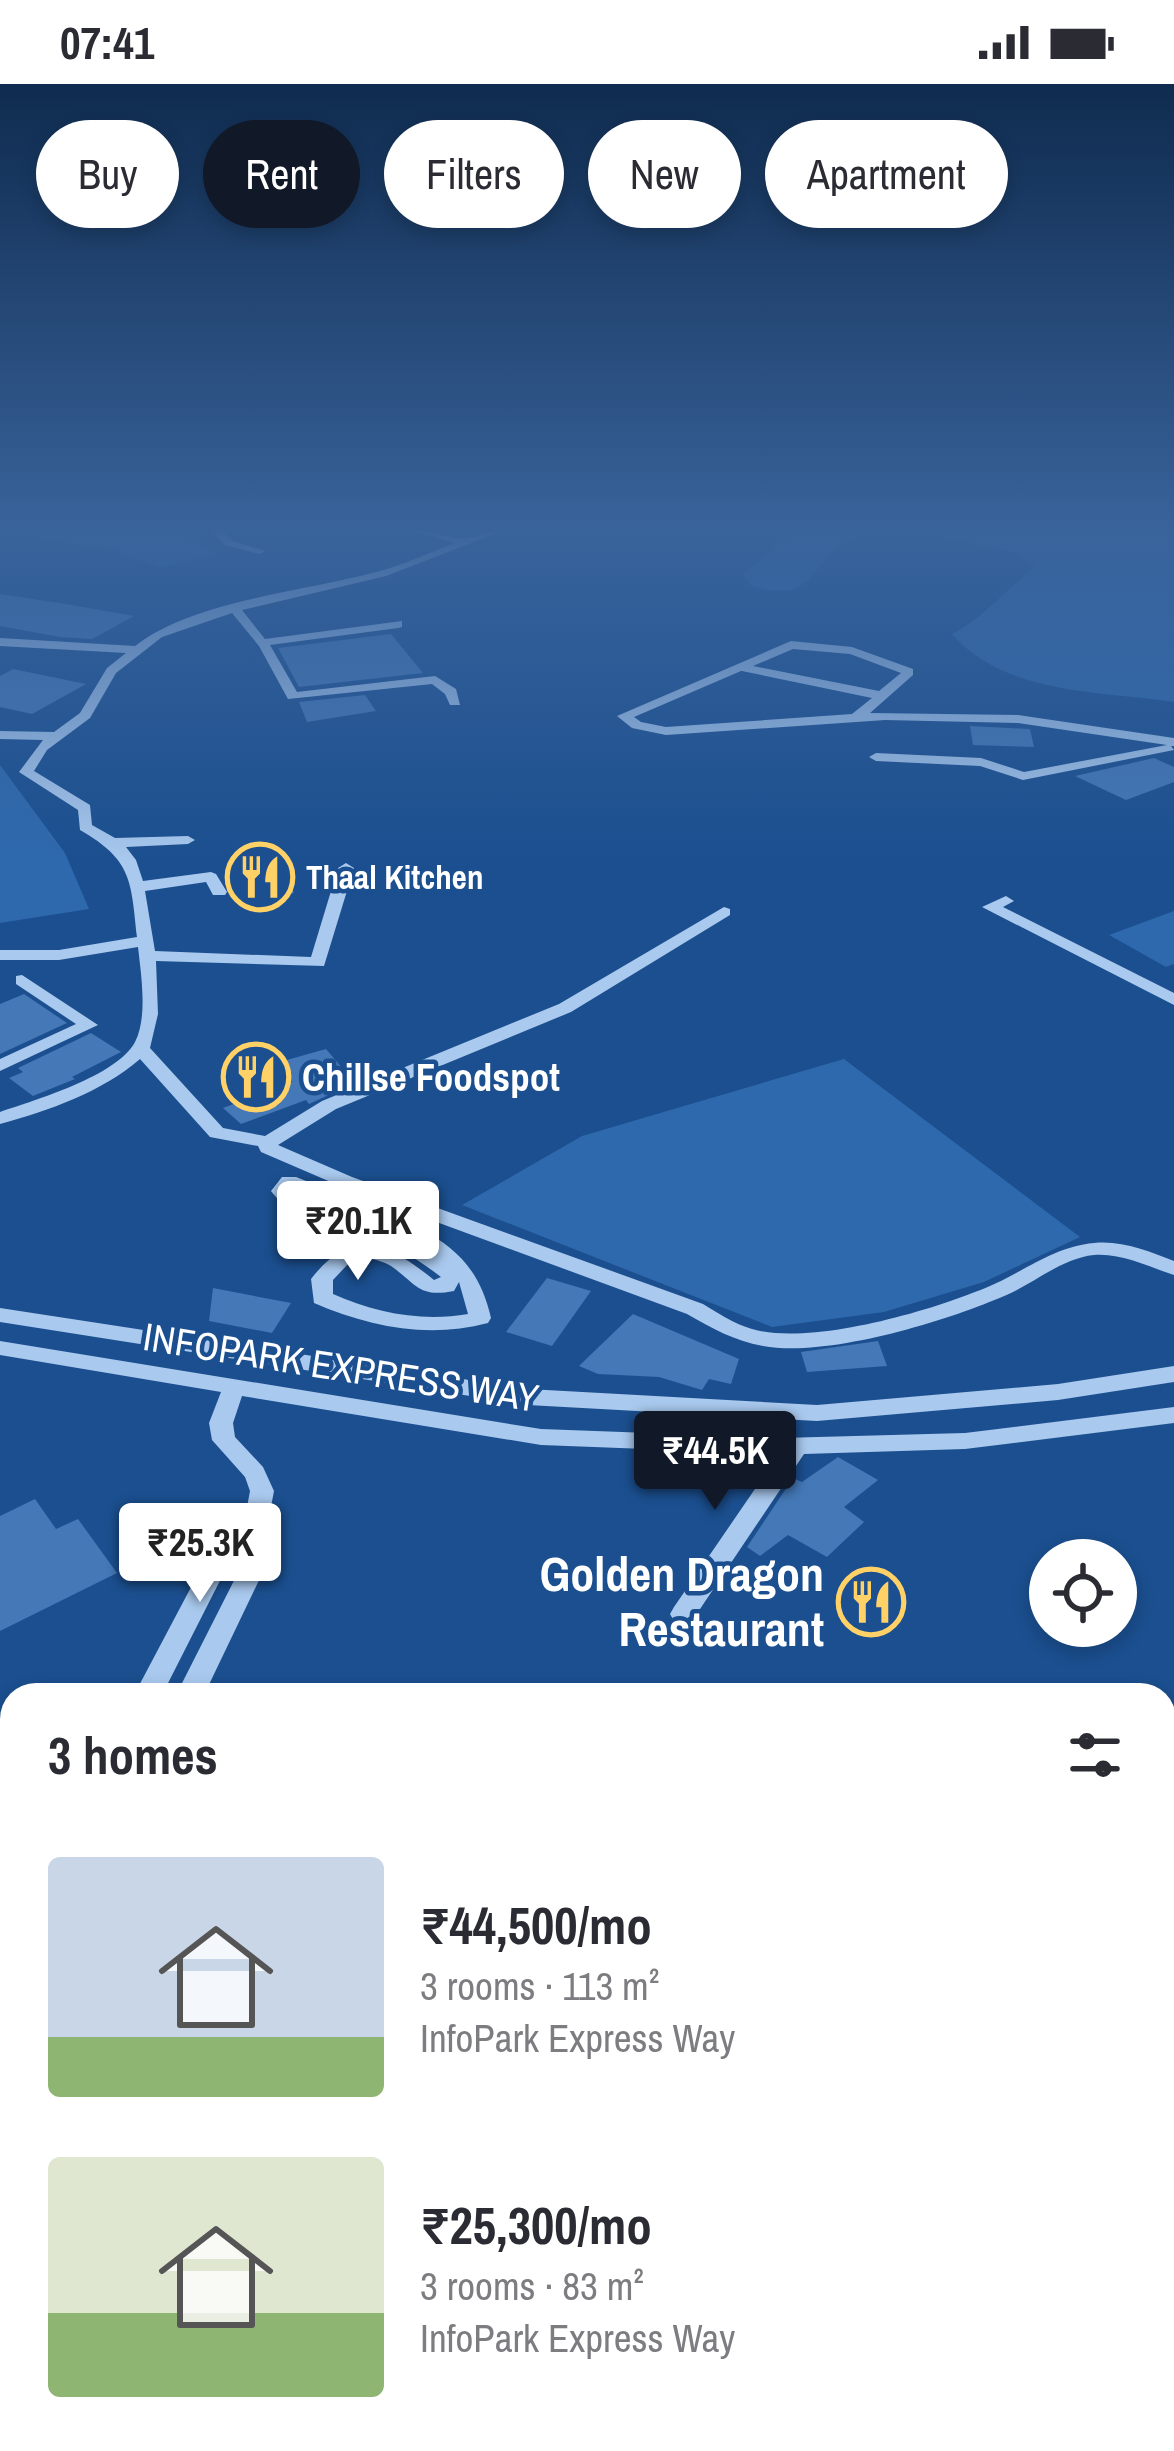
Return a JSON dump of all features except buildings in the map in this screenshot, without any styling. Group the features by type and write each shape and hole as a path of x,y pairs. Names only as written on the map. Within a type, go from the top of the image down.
{"street":[{"path":"0,1118 66,1096 141,1049 151,1030 142,906 129,860 85,827 86,808 26,772 42,747 86,715 111,671 149,641"},
{"path":"274,641 262,643 293,696 435,680 455,702"},
{"path":"0,642 138,650"},
{"path":"856,718 909,672 892,662 810,643 791,646 624,716 666,731 856,718 1018,719 1172,748"},
{"path":"741,667 882,696"},
{"path":"0,735 57,736"},
{"path":"876,757 981,762 1023,776 1172,748"},
{"path":"113,844 188,840"},
{"path":"0,955 146,949 318,962 346,868"},
{"path":"136,886 211,877 219,892"},
{"path":"1006,901 990,907 1174,1000"},
{"path":"141,1049 218,1133 268,1142 329,1106 565,1008 724,912"},
{"path":"0,989 22,980 38,955"},
{"path":"0,1066 89,1025 22,980"},
{"path":"268,1142 268,1148 353,1195 452,1255 466,1269 480,1318 461,1324 354,1314 322,1298 322,1279 342,1258 360,1249 395,1258 429,1287 446,1286 452,1275 422,1252 355,1219 308,1216 281,1191 289,1181 353,1195 695,1309 748,1337 815,1339 927,1315 997,1292 1067,1255 1097,1249 1138,1254 1174,1268"},
{"name":"INFOPARK EXPRESS WAY","path":"0,1316 528,1397 817,1413 1058,1392 1174,1374"},
{"name":"INFOPARK EXPRESS WAY","path":"0,1348 542,1437 797,1446 965,1441 1174,1415"},
{"path":"196,1683 260,1552 256,1522 262,1491 255,1473 224,1440 221,1424 234,1387"},
{"path":"683,1614 797,1446"},
{"path":"154,1683 226,1545 256,1522"}],"shaded area":[{"path":"960,641 1174,641 1174,702 1055,687 999,669"},
{"path":"0,765 65,853 89,909 0,923"},
{"path":"1174,911 1174,964 1166,967 1109,935"},
{"path":"844,1059 1080,1237 984,1282 884,1312 772,1327 462,1205 582,1136"}],"place":[{"name":"Thaal Kitchen","path":"260,877"},
{"name":"Chillse Foodspot","path":"256,1077"},
{"name":"Golden Dragon Restaurant","path":"871,1602"}]}
